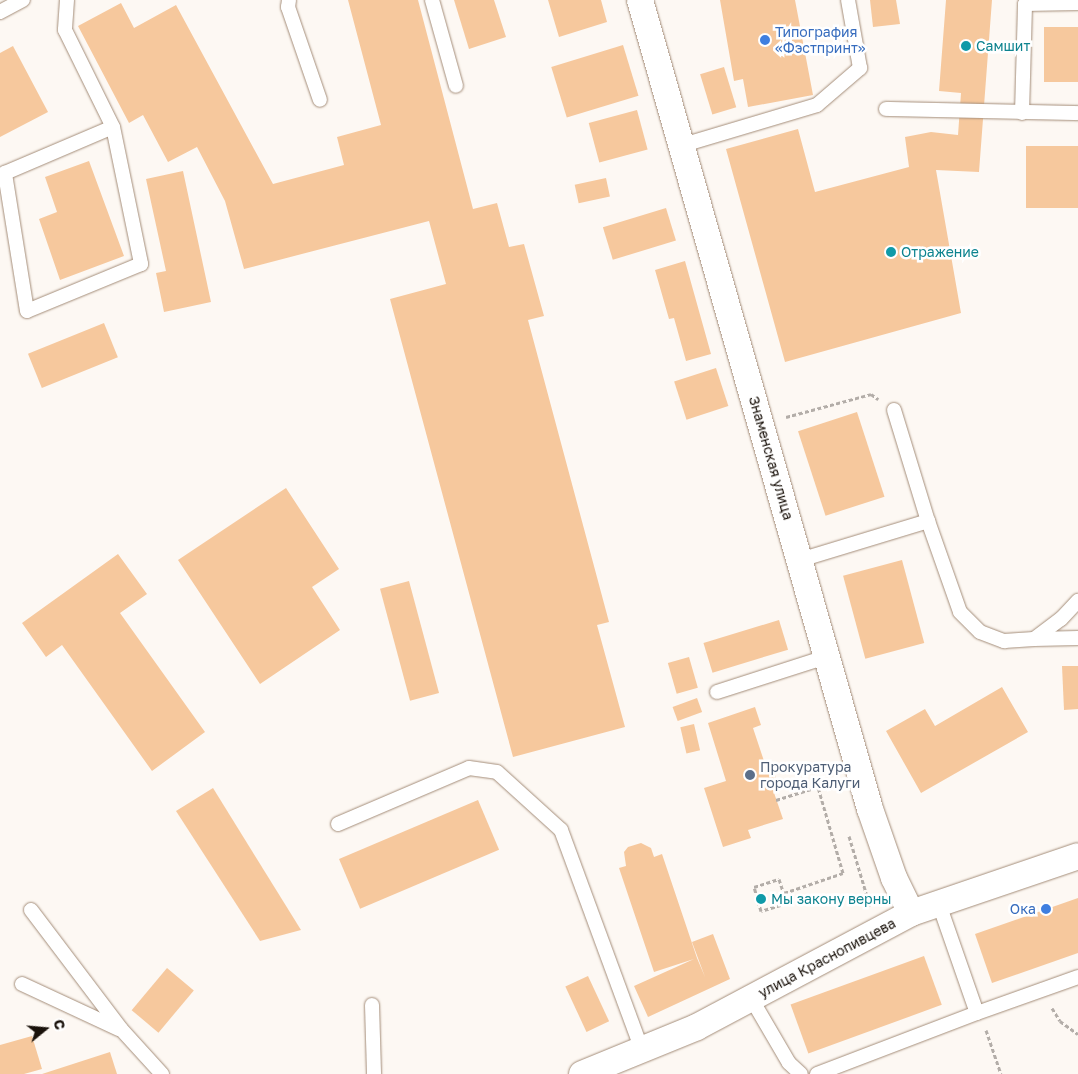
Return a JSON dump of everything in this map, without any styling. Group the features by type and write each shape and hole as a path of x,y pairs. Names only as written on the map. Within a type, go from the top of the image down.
{"street":[{"name":"Знаменская улица","path":"640,0 870,809 894,878 911,913"},
{"name":"улица Краснопивцева","path":"582,1074 697,1027 911,913 1078,856"}],"lane":[{"path":"0,12 23,0"},
{"path":"67,0 65,30 113,127 142,264 27,310 5,173 113,127"},
{"path":"290,0 288,6 320,100"},
{"path":"432,0 456,86"},
{"path":"682,145 817,105 860,68 848,0"},
{"path":"1022,113 1025,4 1078,3"},
{"path":"886,109 1078,113"},
{"path":"894,410 928,521 960,612 980,632 1004,641 1078,638"},
{"path":"800,560 928,521"},
{"path":"1034,639 1061,619 1078,601"},
{"path":"717,692 826,657"},
{"path":"338,824 469,768 497,772 561,830 642,1050"},
{"path":"939,904 977,1013"},
{"path":"31,910 121,1029 162,1074"},
{"path":"817,1074 1078,977"},
{"path":"22,984 121,1029"},
{"path":"752,998 790,1064 801,1074"},
{"path":"372,1005 374,1074"}],"path":[{"path":"761,423 871,394 894,410"},
{"path":"776,800 833,782"},
{"path":"784,893 843,873 818,786"},
{"path":"779,879 784,893 787,903 762,911 754,887 779,879"},
{"path":"1040,990 1060,1021 1078,1034"},
{"path":"977,1013 990,1037 1000,1074"}],"building":[{"path":"348,0 418,0 473,209 497,203 509,247 524,244 544,316 528,320 609,622 597,625 625,727 513,757 390,299 446,284 429,221 244,269 225,201 197,147 168,162 143,115 129,123 78,26 121,3 134,28 176,5 273,184 344,165 337,137 381,125"},
{"path":"454,0 494,0 506,37 469,49"},
{"path":"548,0 601,0 607,22 559,37"},
{"name":"Типография «Фэстпринт»","path":"720,0 795,0 813,95 748,107 743,79 734,81"},
{"path":"870,0 896,0 900,24 873,27"},
{"path":"946,0 992,0 979,172 936,170 961,313 785,362 726,149 798,129 815,192 909,167 905,137 931,132 958,135 961,93 939,91"},
{"path":"1044,27 1078,27 1078,82 1044,82"},
{"path":"623,45 638,96 567,118 551,67"},
{"path":"13,46 48,112 0,137 0,53"},
{"path":"724,67 736,107 712,114 700,74"},
{"path":"637,110 648,150 599,163 589,123"},
{"path":"1026,146 1078,146 1078,208 1026,208"},
{"path":"89,161 124,256 60,280 39,219 57,212 45,177"},
{"path":"183,171 211,302 164,312 156,273 166,271 146,179"},
{"path":"606,178 610,197 579,203 575,185"},
{"path":"666,208 676,241 613,260 603,227"},
{"path":"685,261 711,354 686,361 674,318 669,319 655,270"},
{"path":"104,323 118,357 42,388 28,354"},
{"path":"716,368 728,406 687,420 674,382"},
{"path":"857,412 885,497 826,516 798,431"},
{"path":"286,488 339,569 312,587 340,630 260,684 178,560"},
{"path":"118,554 147,594 120,613 205,732 152,771 62,645 46,657 22,623"},
{"path":"902,560 924,643 865,659 843,576"},
{"path":"409,581 439,693 410,701 380,589"},
{"path":"779,620 788,650 713,673 703,643"},
{"path":"689,657 698,688 677,694 668,663"},
{"path":"1062,666 1078,666 1078,709 1064,710"},
{"path":"1002,687 1028,732 921,793 886,731 925,709 935,726"},
{"path":"697,698 702,712 678,721 673,707"},
{"name":"Прокуратура города Калуги","path":"755,707 761,725 753,728 767,770 773,768 778,785 772,787 783,819 748,830 751,838 723,847 704,788 726,781 708,723"},
{"path":"694,724 700,750 686,753 680,727"},
{"path":"213,788 301,930 260,941 176,811"},
{"path":"478,800 499,850 360,909 339,859"},
{"path":"641,843 651,848 654,857 662,854 697,958 705,977 692,942 713,934 730,979 648,1017 634,986 694,959 654,972 619,868 626,866 624,852 628,847"},
{"path":"1078,898 1078,953 992,983 975,934"},
{"path":"924,956 942,1005 808,1053 791,1005"},
{"path":"167,968 194,990 158,1033 132,1010"},
{"path":"588,976 609,1021 586,1032 565,987"},
{"path":"32,1036 42,1069 24,1074 0,1074 0,1045"},
{"path":"110,1052 117,1074 42,1074"}],"place":[{"name":"Типография «Фэстпринт»","path":"765,40"},
{"name":"Самшит","path":"966,46"},
{"name":"Отражение","path":"891,252"},
{"name":"Прокуратура города Калуги","path":"750,775"},
{"name":"Мы закону верны","path":"761,899"},
{"name":"Ока","path":"1046,909"}]}
